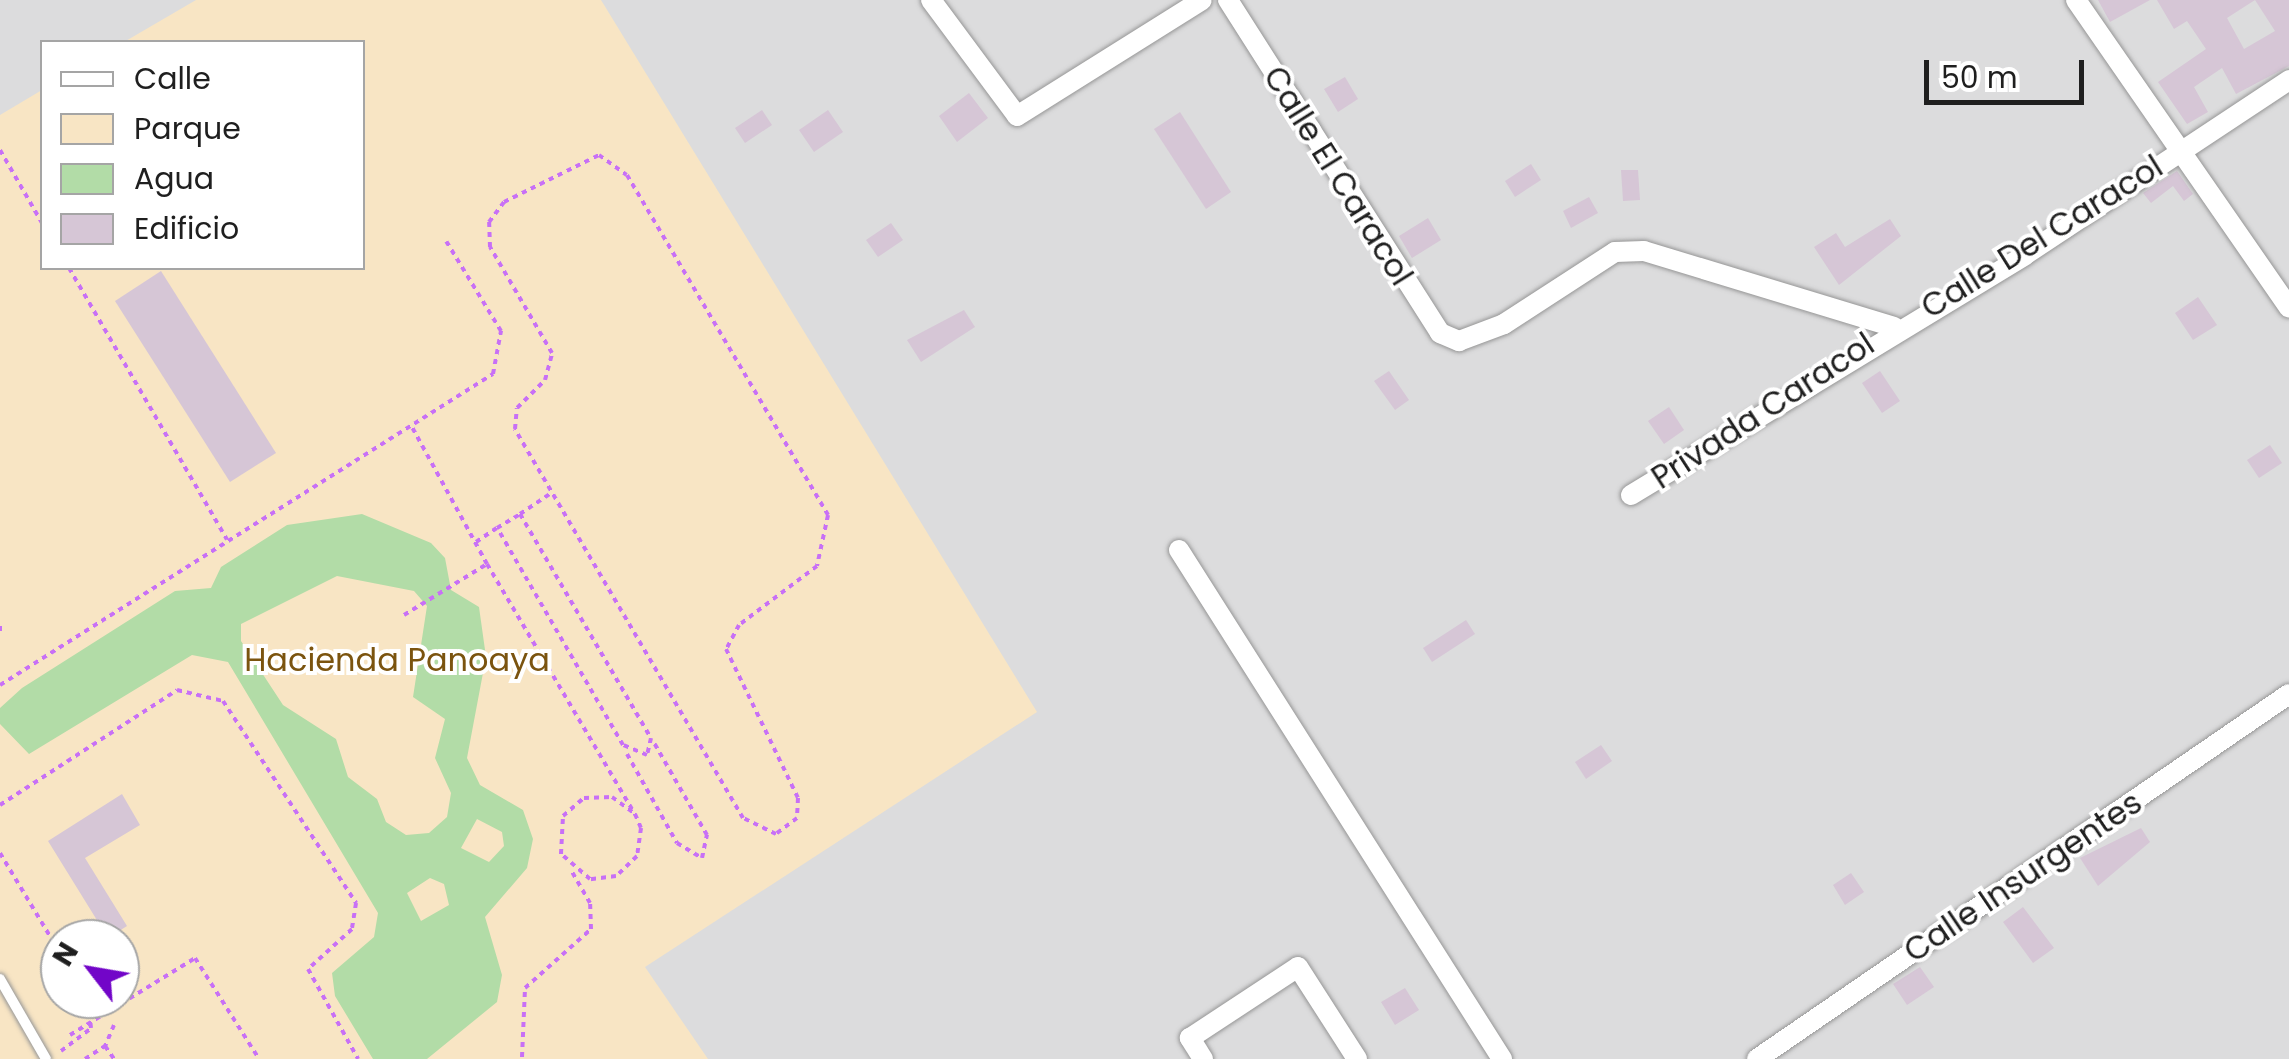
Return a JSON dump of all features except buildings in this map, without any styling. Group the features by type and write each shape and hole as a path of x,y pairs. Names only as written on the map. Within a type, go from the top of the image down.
{"street":[{"path":"931,0 1017,116 1202,0"},
{"name":"Calle El Caracol","path":"1228,0 1424,314 1459,340"},
{"path":"2076,0 2289,308"},
{"name":"Calle Del Caracol","path":"1459,340 1504,324 1615,252 1644,251 1894,328 1979,284 2289,80"},
{"name":"Privada Caracol","path":"1631,495 1894,328"},
{"path":"1180,550 1502,1059"},
{"name":"Calle Insurgentes","path":"1757,1059 2289,694"},
{"path":"1204,1059 1190,1038 1298,967 1357,1059"}],"lane":[{"path":"0,979 47,1059"}],"path":[{"path":"0,150 40,220"},
{"path":"599,155 627,175 825,506 828,538 816,566 736,627 726,649 798,798 784,831 760,832 743,818 552,493 514,417 545,380 552,354 488,228 504,202 599,155"},
{"path":"0,686 227,539 484,382 503,354 497,320 446,241"},
{"path":"69,270 227,539"},
{"path":"412,427 487,564 635,814 641,842 628,868 603,879 568,865"},
{"path":"476,542 552,493"},
{"path":"497,528 680,848 702,858 707,835 520,514"},
{"path":"404,616 487,564"},
{"path":"0,626 0,633"},
{"path":"0,805 177,690 223,701 356,903 352,929 308,970 358,1059"},
{"path":"623,745 640,758 651,738"},
{"path":"522,1057 525,988 591,929 590,903 568,865 558,828 571,806 612,797 635,814"},
{"path":"0,853 40,920"},
{"path":"70,1034 203,959 259,1059"},
{"path":"47,1059 92,1022"},
{"path":"85,1059 104,1046 114,1025"},
{"path":"104,1046 114,1059"}],"shaded area":[{"path":"0,0 2289,0 2289,1059 0,1059"}],"green space":[{"name":"Hacienda Panoaya","path":"196,0 601,0 1037,712 645,967 708,1059 0,1059 0,115 40,91 40,270 365,270 365,40 127,40"}],"water":[{"path":"362,514 431,543 445,558 451,590 479,607 486,657 467,758 480,785 523,810 533,839 527,868 485,917 502,975 497,1002 427,1059 373,1059 335,996 332,973 374,937 378,913 228,662 192,655 29,754 0,724 0,708 22,688 175,591 211,588 221,567 287,525","holes":["337,576 414,591 427,606 413,697 445,719 435,758 451,793 447,817 429,833 406,835 386,822 377,799 348,777 336,739 283,705 241,641 241,624","477,819 502,832 504,846 489,862 461,848","430,878 444,884 449,905 421,921 407,893"]}]}
